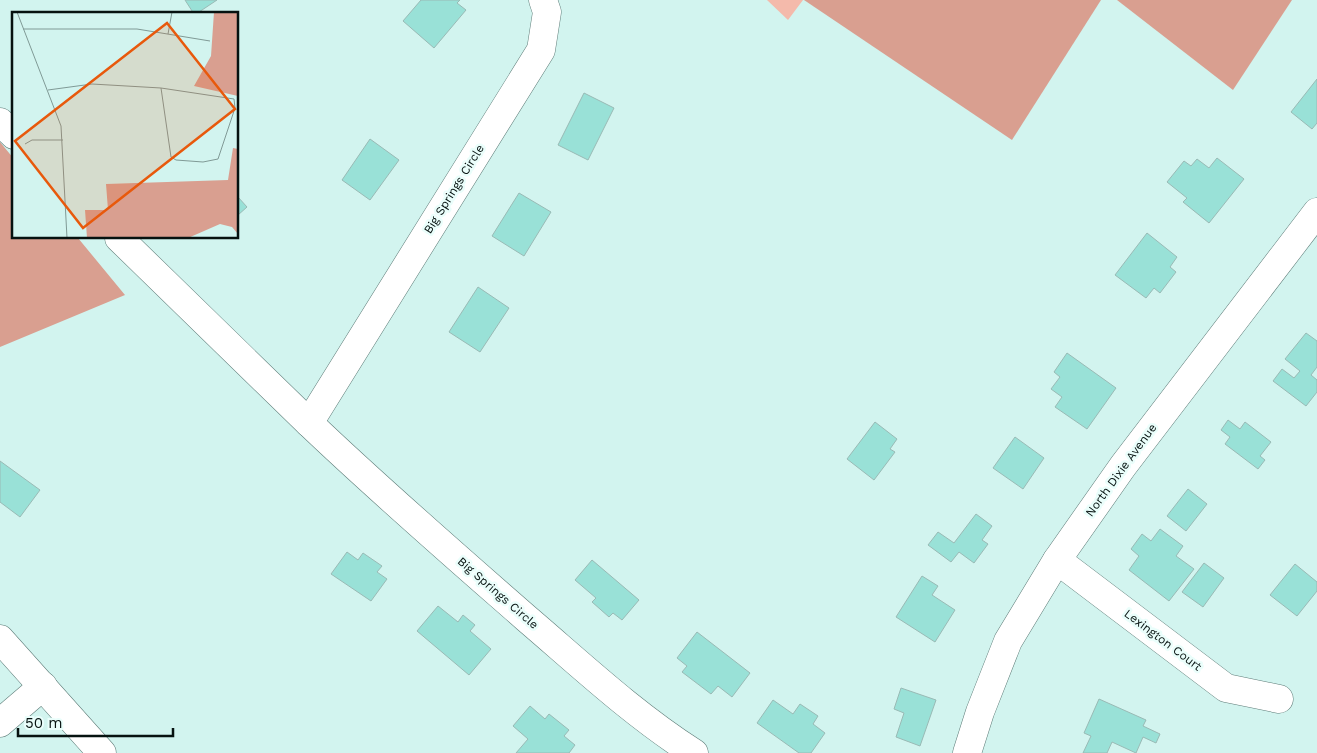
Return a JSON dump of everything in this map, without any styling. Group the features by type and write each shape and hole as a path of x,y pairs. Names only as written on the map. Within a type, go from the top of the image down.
{"street":[{"name":"Big Springs Circle","path":"309,423 541,50 547,12 543,0"},
{"path":"0,122 12,133"},
{"name":"North Dixie Avenue","path":"967,753 980,712 1008,641 1057,560 1123,466 1317,212"},
{"name":"Big Springs Circle","path":"120,239 375,486 606,687 663,733 694,753"},
{"name":"Lexington Court","path":"1057,560 1226,688 1279,699"},
{"path":"0,639 102,753"},
{"path":"0,723 43,686"}],"shaded area":[{"path":"767,0 803,0 788,20"},
{"path":"804,0 1101,0 1012,140"},
{"path":"1117,0 1292,0 1233,90"},
{"path":"0,142 12,157 12,239 79,239 125,295 0,347"}],"building":[{"path":"185,0 217,0 199,12 193,12"},
{"path":"421,0 460,0 457,3 466,10 434,48 403,21"},
{"path":"1317,79 1317,123 1312,129 1291,112"},
{"path":"584,93 614,108 588,160 558,145"},
{"path":"370,139 399,160 370,200 342,180"},
{"path":"1217,158 1244,179 1209,223 1183,202 1187,198 1167,182 1184,161 1191,166 1197,159 1209,168"},
{"path":"519,193 551,212 524,256 492,236"},
{"path":"239,198 247,207 239,214"},
{"path":"1147,233 1177,257 1170,267 1176,272 1160,293 1154,288 1146,298 1115,275"},
{"path":"478,287 509,308 480,352 449,332"},
{"path":"1306,333 1317,341 1317,367 1311,375 1317,380 1317,392 1306,406 1273,381 1282,369 1294,378 1300,371 1285,359"},
{"path":"1067,353 1116,388 1087,429 1055,407 1062,397 1051,389 1060,377 1054,372"},
{"path":"1228,420 1240,429 1245,422 1271,442 1260,456 1265,460 1258,469 1225,444 1230,437 1221,430"},
{"path":"875,422 897,439 890,449 895,452 874,480 847,459"},
{"path":"1015,437 1044,458 1023,489 993,468"},
{"path":"0,461 40,490 20,517 0,502"},
{"path":"1188,489 1207,504 1186,531 1167,516"},
{"path":"976,514 992,526 982,540 988,544 974,563 959,552 951,562 928,545 938,532 954,543"},
{"path":"1160,529 1183,546 1176,556 1194,569 1169,601 1129,570 1139,556 1131,549 1142,534 1151,541"},
{"path":"347,552 358,560 363,553 382,566 377,572 387,579 371,601 331,574"},
{"path":"592,560 639,600 622,620 613,613 609,617 592,602 596,598 575,580"},
{"path":"1204,563 1224,578 1203,607 1182,592"},
{"path":"1295,564 1317,582 1317,591 1297,616 1270,595"},
{"path":"922,576 938,586 932,595 955,610 935,642 896,617"},
{"path":"438,606 458,622 463,615 475,625 470,631 491,649 469,675 417,631"},
{"path":"697,632 750,673 732,697 718,686 711,694 682,672 687,666 677,658"},
{"path":"901,688 936,700 920,746 896,737 904,713 894,709"},
{"path":"1099,699 1146,720 1143,726 1160,734 1156,743 1143,737 1136,753 1112,742 1107,753 1083,753 1091,736 1084,733"},
{"path":"773,700 793,714 800,704 818,716 813,724 825,733 811,753 799,753 757,723"},
{"path":"530,706 545,719 549,714 569,730 564,736 575,745 569,753 516,753 528,739 513,726"}]}
